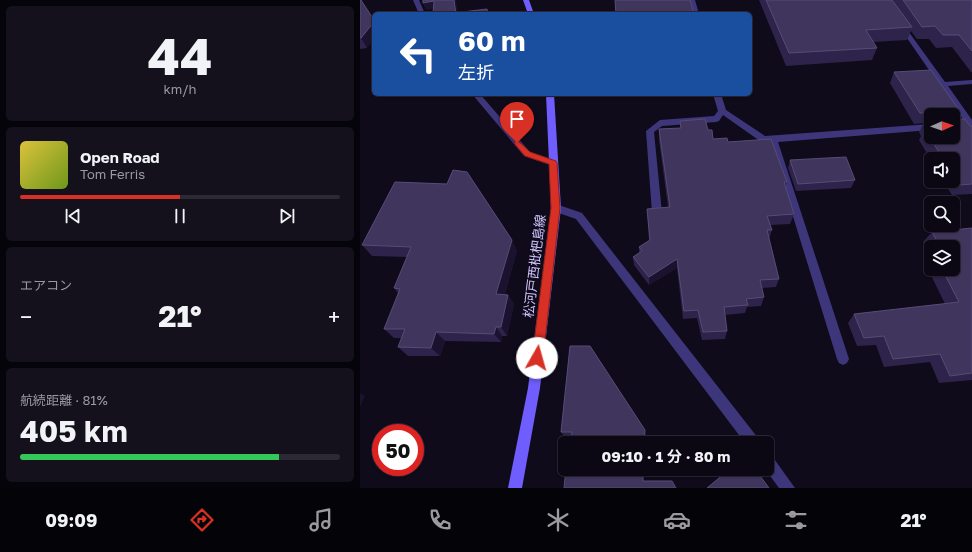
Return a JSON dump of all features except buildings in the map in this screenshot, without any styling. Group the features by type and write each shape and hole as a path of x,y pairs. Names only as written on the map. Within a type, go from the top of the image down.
{"main road":[{"path":"526,0 530,12"},
{"name":"松河戸西枇杷島線","path":"515,488 534,388 556,208 550,96"}],"street":[{"path":"416,0 421,12"},
{"path":"692,0 695,12"},
{"path":"897,19 971,125"},
{"path":"943,84 972,82"},
{"path":"478,96 527,154 553,163"},
{"path":"718,96 722,111 763,139 924,128"},
{"path":"657,213 650,131 660,123 716,120 722,111"},
{"path":"960,125 971,125"},
{"path":"773,139 843,359"},
{"path":"556,208 579,216 748,436"},
{"path":"774,470 788,488"}],"route":[{"path":"517,143 527,154 553,163 556,208 537,358"}]}
